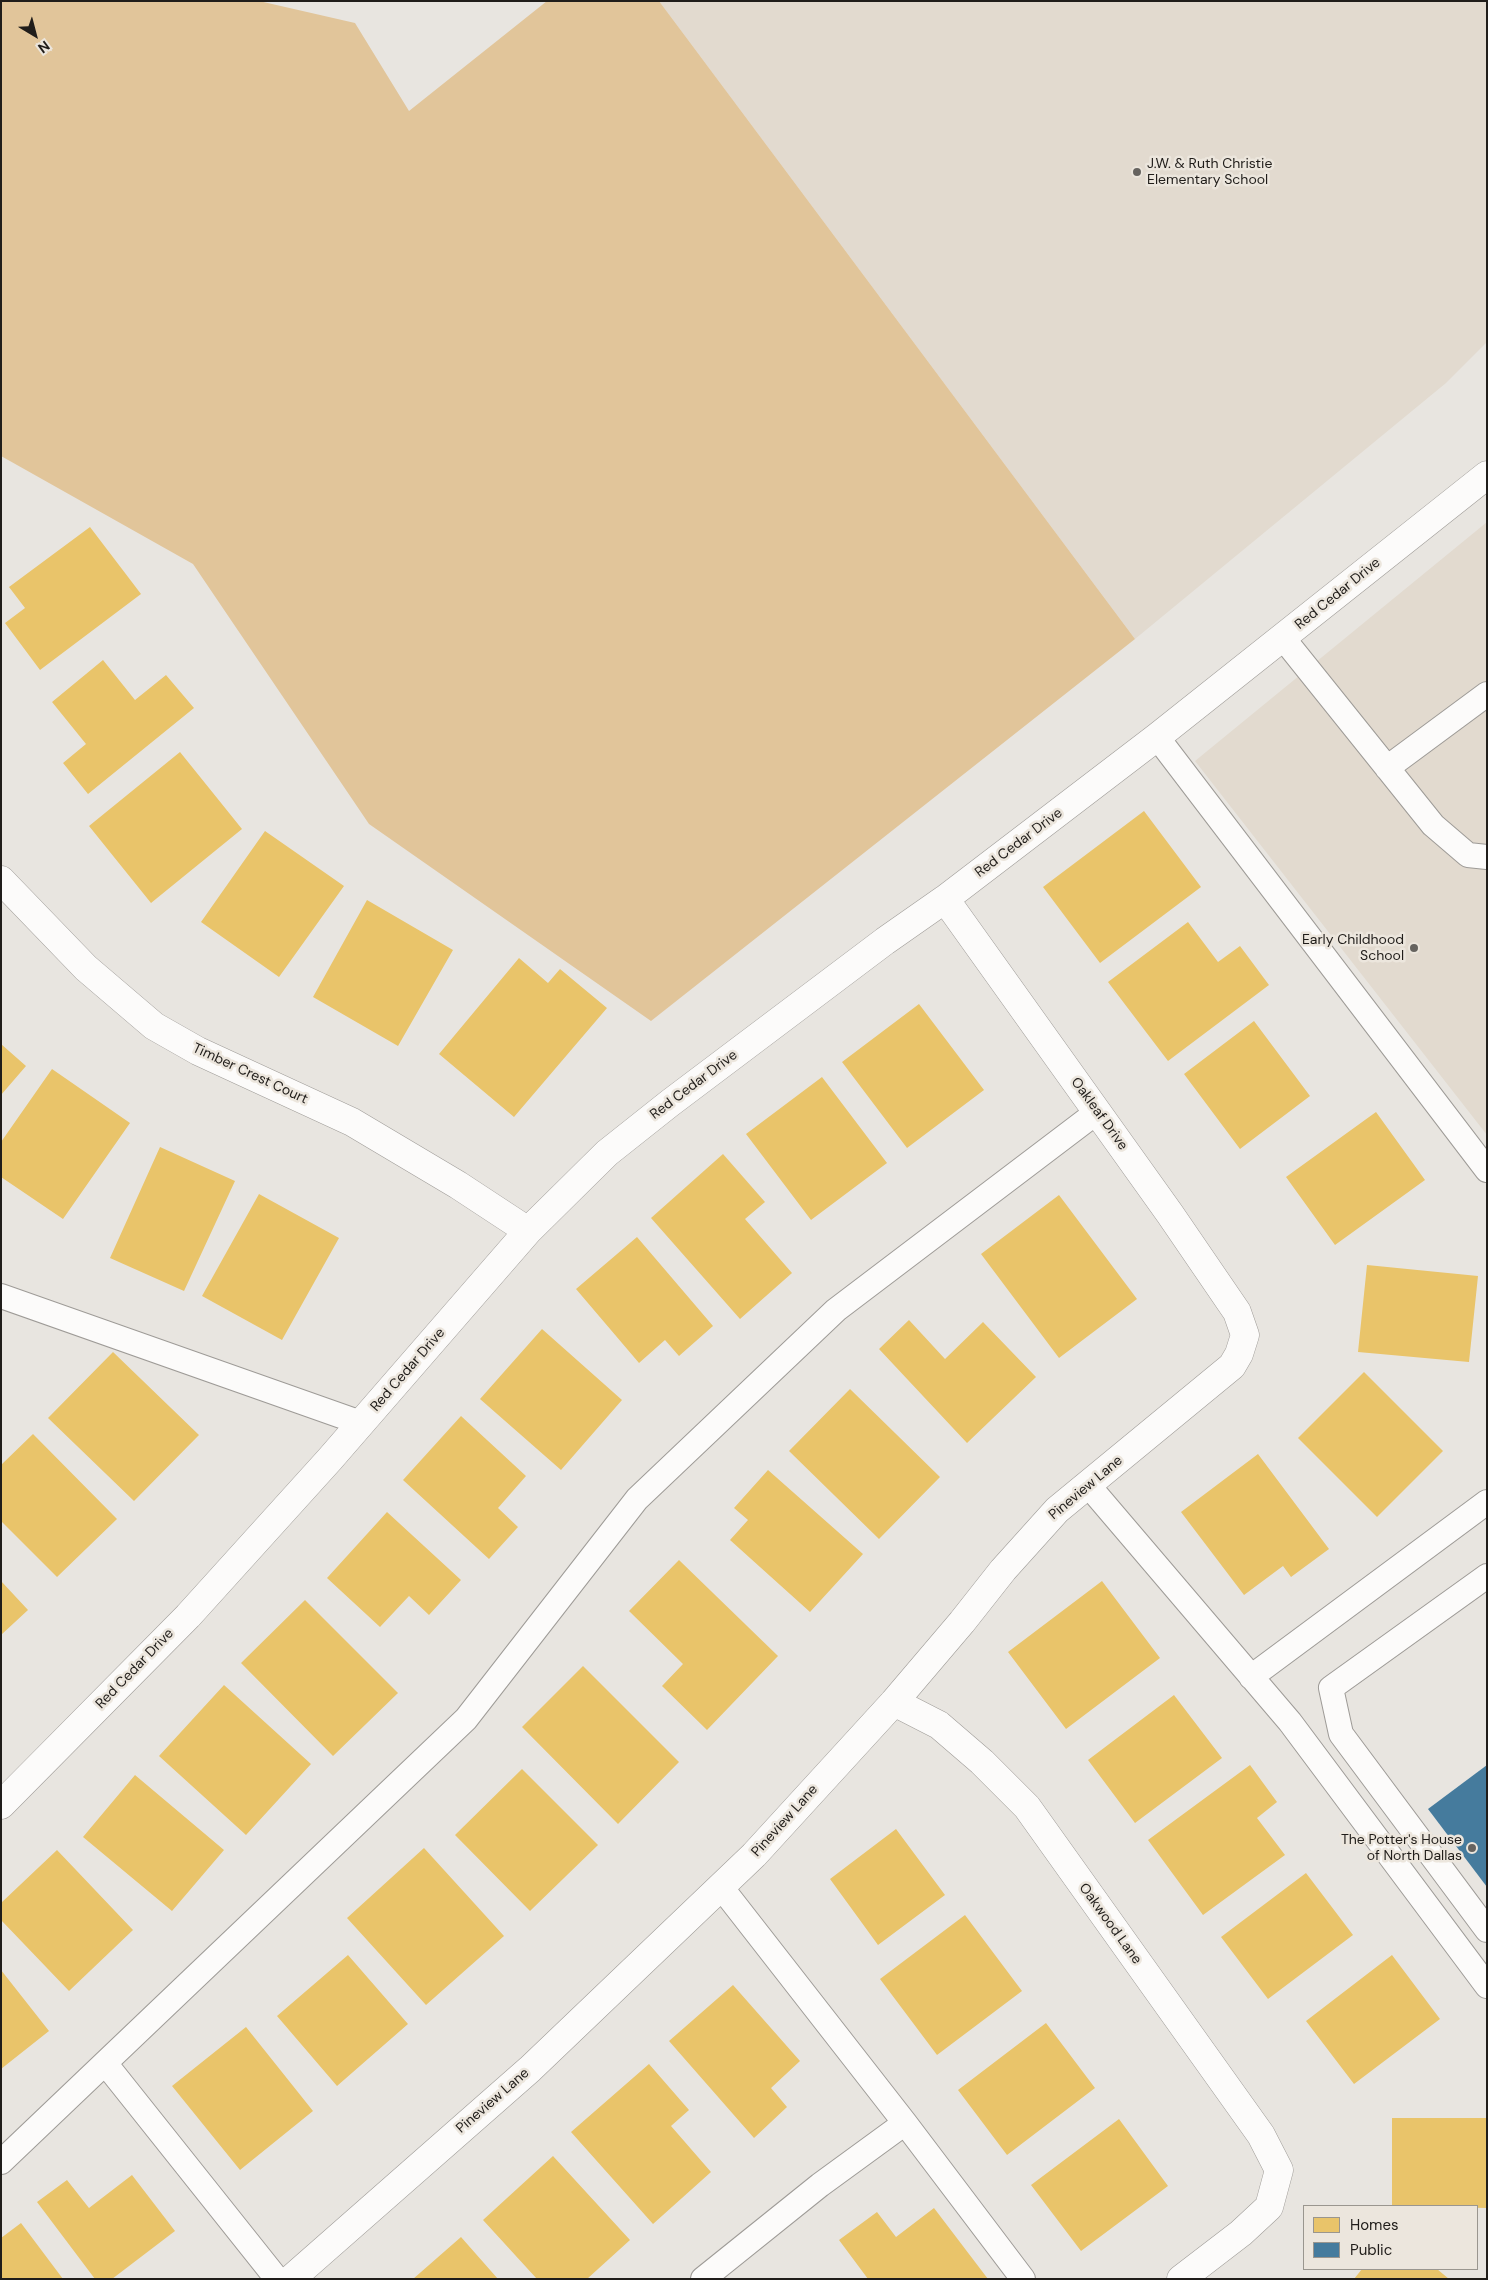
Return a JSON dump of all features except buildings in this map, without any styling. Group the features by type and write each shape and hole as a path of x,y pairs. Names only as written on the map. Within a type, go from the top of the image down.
{"street":[{"name":"Red Cedar Drive","path":"1,1805 188,1616 361,1423 528,1231 607,1154 670,1103 885,941 945,899 1157,737 1487,475"},
{"name":"Timber Crest Court","path":"1,880 86,968 154,1026 198,1051 352,1122 458,1185 528,1231"},
{"name":"Oakleaf Drive","path":"945,899 1237,1312 1245,1335"},
{"name":"Pineview Lane","path":"291,2279 530,2069 754,1856 894,1702 1003,1570 1057,1510 1232,1366 1239,1354 1245,1335"},
{"name":"Oakwood Lane","path":"894,1702 939,1725 982,1762 1027,1807 1261,2135 1279,2170 1269,2207 1241,2233 1181,2279"}],"lane":[{"path":"1283,638 1433,825 1468,855 1487,857"},
{"path":"1387,768 1487,694"},
{"path":"1157,737 1487,1170"},
{"path":"1,2162 466,1720 637,1499 836,1310 1097,1112"},
{"path":"1,1296 361,1423"},
{"path":"1088,1485 1290,1722 1487,1986"},
{"path":"1251,1677 1487,1502"},
{"path":"1487,1576 1331,1688 1341,1734 1487,1930"},
{"path":"721,1887 905,2123 1023,2279"},
{"path":"105,2063 277,2279"},
{"path":"703,2279 820,2185 905,2123"}],"shaded area":[{"path":"1,1 259,1 355,23 409,111 547,1 659,1 1135,639 651,1021 369,824 193,564 1,456"},
{"name":"J.W. & Ruth Christie Elementary School","path":"659,1 1487,1 1487,342 1446,383 1135,639"},
{"name":"Early Childhood School","path":"1487,522 1487,1135 1195,761"}],"place":[{"name":"J.W. & Ruth Christie Elementary School","path":"1137,172"},
{"name":"Early Childhood School","path":"1414,948"},
{"name":"The Potter's House of North Dallas","path":"1472,1848"}]}
